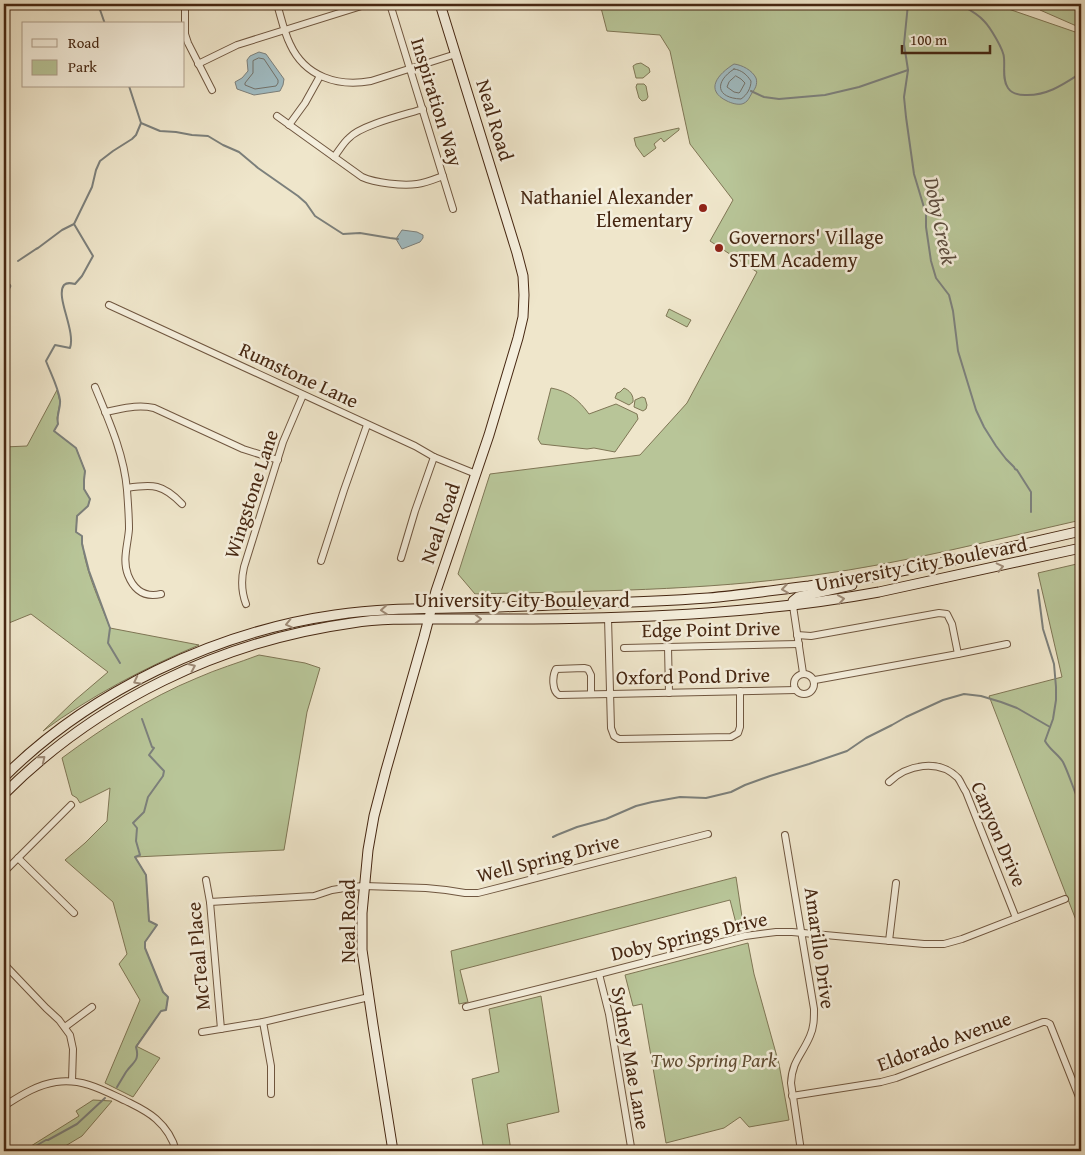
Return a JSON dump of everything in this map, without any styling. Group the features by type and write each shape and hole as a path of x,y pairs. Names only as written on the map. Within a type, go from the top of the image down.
{"main road":[{"name":"Neal Road","path":"393,1151 364,967 362,913 368,850 374,816 432,608 518,338 524,308 523,276 517,253 440,4"},
{"name":"University City Boulevard","path":"4,777 46,739 86,711 129,685 192,655 257,632 306,620 391,609 679,600 750,594 866,578 1081,531"},
{"name":"University City Boulevard","path":"4,794 24,773 92,721 155,684 222,655 255,644 326,626 381,619 608,618 699,614 793,606 906,587 1081,548"},
{"path":"793,606 793,601 798,596 858,584 866,578"}],"street":[{"path":"185,4 188,43 212,90"},
{"path":"277,4 290,44 296,55 309,69 320,76 338,82 358,83 371,80 456,54"},
{"path":"198,64 237,45 368,4"},
{"name":"Inspiration Way","path":"390,4 453,209"},
{"path":"289,125 320,76"},
{"path":"334,157 348,138 356,132 423,109"},
{"path":"277,116 370,181 407,185 418,184 443,176"},
{"name":"Rumstone Lane","path":"109,305 476,474"},
{"path":"95,387 122,459 127,488 129,527 125,560 128,575 141,592 146,595 154,596 160,594"},
{"name":"Wingstone Lane","path":"246,604 242,589 242,577 278,460 289,428 304,395"},
{"path":"105,412 132,407 145,406 154,408 243,449 278,460"},
{"path":"321,561 367,425"},
{"path":"401,558 434,456"},
{"path":"127,488 146,486 162,488 182,504"},
{"path":"793,606 802,673 811,675 815,680"},
{"name":"Edge Point Drive","path":"797,635 811,636 939,613 948,614 958,654"},
{"path":"608,618 611,728 614,736 623,740 731,737 738,733 740,727 740,691"},
{"name":"Edge Point Drive","path":"624,648 799,644"},
{"name":"Oxford Pond Drive","path":"591,694 591,674 588,669 556,670 554,673 554,690 559,695 796,690 803,694 810,693 814,687 815,680 1007,644"},
{"path":"668,647 669,693"},
{"name":"Oxford Pond Drive","path":"796,690 795,678 802,673"},
{"name":"Canyon Drive","path":"889,782 902,772 923,766 941,768 952,773 958,779 966,792 1016,918"},
{"path":"4,872 71,805"},
{"name":"Well Spring Drive","path":"210,902 314,896 351,886 426,888 478,893 708,834"},
{"name":"Amarillo Drive","path":"785,835 814,1009 814,1019 809,1039 793,1066 791,1083 801,1151"},
{"path":"18,858 74,913"},
{"name":"McTeal Place","path":"206,880 210,902 221,1029"},
{"path":"889,941 896,883"},
{"name":"Doby Springs Drive","path":"466,1007 745,936 776,932 802,933 924,944 944,944 962,939 1065,898"},
{"path":"4,964 65,1027 70,1035 73,1045 72,1081"},
{"name":"Sydney Mae Lane","path":"599,974 609,1014 631,1147"},
{"path":"202,1032 263,1022 368,998"},
{"path":"65,1027 92,1007"},
{"path":"263,1022 271,1066 271,1094"},
{"name":"Eldorado Avenue","path":"792,1096 896,1078 1046,1022 1050,1024 1081,1102"},
{"path":"4,1106 38,1087 56,1082 81,1082 101,1089 147,1112 167,1132 176,1151"}],"green space":[{"path":"600,4 994,4 1081,34 1081,520 882,564 815,575 688,587 475,594 458,574 490,474 640,455 687,403 757,272 710,241 733,200 690,144 670,51 660,35 607,31"},
{"path":"1042,4 1081,4 1081,28 1040,10"},
{"path":"641,63 649,68 650,72 643,78 636,78 633,66"},
{"path":"637,84 644,84 646,86 648,97 646,100 642,101 639,98"},
{"path":"679,128 664,142 661,138 654,144 656,148 644,157 636,146 634,138"},
{"path":"669,309 691,320 687,327 666,316"},
{"path":"551,388 563,391 573,397 589,414 616,404 637,414 638,419 615,452 594,448 587,449 541,444 538,439"},
{"path":"624,388 633,397 633,402 629,405 615,398 617,393"},
{"path":"57,390 60,402 57,418 58,424 54,431 76,448 85,471 84,489 90,499 88,506 77,516 76,532 82,536 88,571 110,628 199,645 158,663 118,684 80,706 43,731 108,672 31,614 4,625 4,447 27,446"},
{"path":"642,397 645,398 647,405 643,411 634,407 635,400"},
{"path":"1081,563 1081,933 989,696 1062,677 1038,573"},
{"path":"259,655 305,663 320,668 307,712 284,850 135,857 146,875 149,921 157,925 145,942 145,948 163,992 168,997 166,1010 161,1011 136,1046 160,1058 133,1097 105,1083 140,1000 119,964 127,954 113,902 65,860 107,821 110,788 80,803 72,795 62,758 110,724 161,695 205,675"},
{"path":"736,877 744,930 738,931 730,900 460,970 468,1002 459,1004 451,951"},
{"name":"Two Spring Park","path":"748,943 754,974 779,1064 789,1120 749,1127 740,1117 724,1128 666,1143 642,1004 633,1006 625,975"},
{"path":"541,996 559,1112 507,1124 511,1151 484,1151 472,1079 499,1072 489,1009"},
{"path":"93,1100 112,1101 82,1136 57,1151 23,1151 79,1116 76,1111"}],"water":[{"path":"259,52 266,54 284,79 280,91 254,95 237,89 235,82 248,71 247,60 250,56"},
{"path":"734,64 749,70 757,80 756,86 749,98 742,104 732,103 720,97 715,87 723,72"},
{"path":"402,230 417,232 423,235 423,238 420,242 402,249 396,239"},
{"path":"4,274 11,286 4,297"}],"waterway":[{"path":"98,4 104,22"},
{"name":"Doby Creek","path":"908,4 904,44 908,70 904,97 914,174 926,214 931,261 936,278 949,295 958,351 976,410 996,446 1017,470 1031,492 1031,512"},
{"path":"959,4 978,16 993,33 1003,54 1006,85 1013,93 1022,95 1041,94 1081,73"},
{"path":"751,91 764,97 779,99 825,95 859,87 908,70"},
{"path":"18,261 62,230 74,224 92,187 100,161 136,135 141,123 130,88"},
{"path":"141,123 160,131 208,136 239,152 298,196 306,203 315,216 343,234 360,233 398,239"},
{"path":"74,224 93,256 82,276 75,284 66,283 62,290 70,333 70,348 55,345 46,361 60,400 58,424 54,431 76,448 85,471 84,489 90,499 88,506 77,516 76,532 82,536 82,544 89,571 110,628 108,643 120,663"},
{"name":"Doby Creek","path":"1038,590 1043,629 1054,664 1056,687 1053,719 1045,741 1063,762 1081,806"},
{"path":"553,837 577,827 606,819 636,806 680,797 706,798 731,792 770,776 847,751 866,738 906,717 943,700 964,694 981,696 1017,708 1050,727"},
{"path":"117,1087 136,1058 136,1047 161,1011 166,1010 168,997 163,992 145,948 145,942 157,925 149,921 146,875 135,857 140,855 136,841 137,828 133,823 144,812 148,797 163,776 164,771 149,755 154,748 142,719"},
{"path":"27,1151 77,1124 105,1098"}],"place":[{"name":"Nathaniel Alexander Elementary","path":"703,208"},
{"name":"Governors' Village STEM Academy","path":"719,248"}]}
